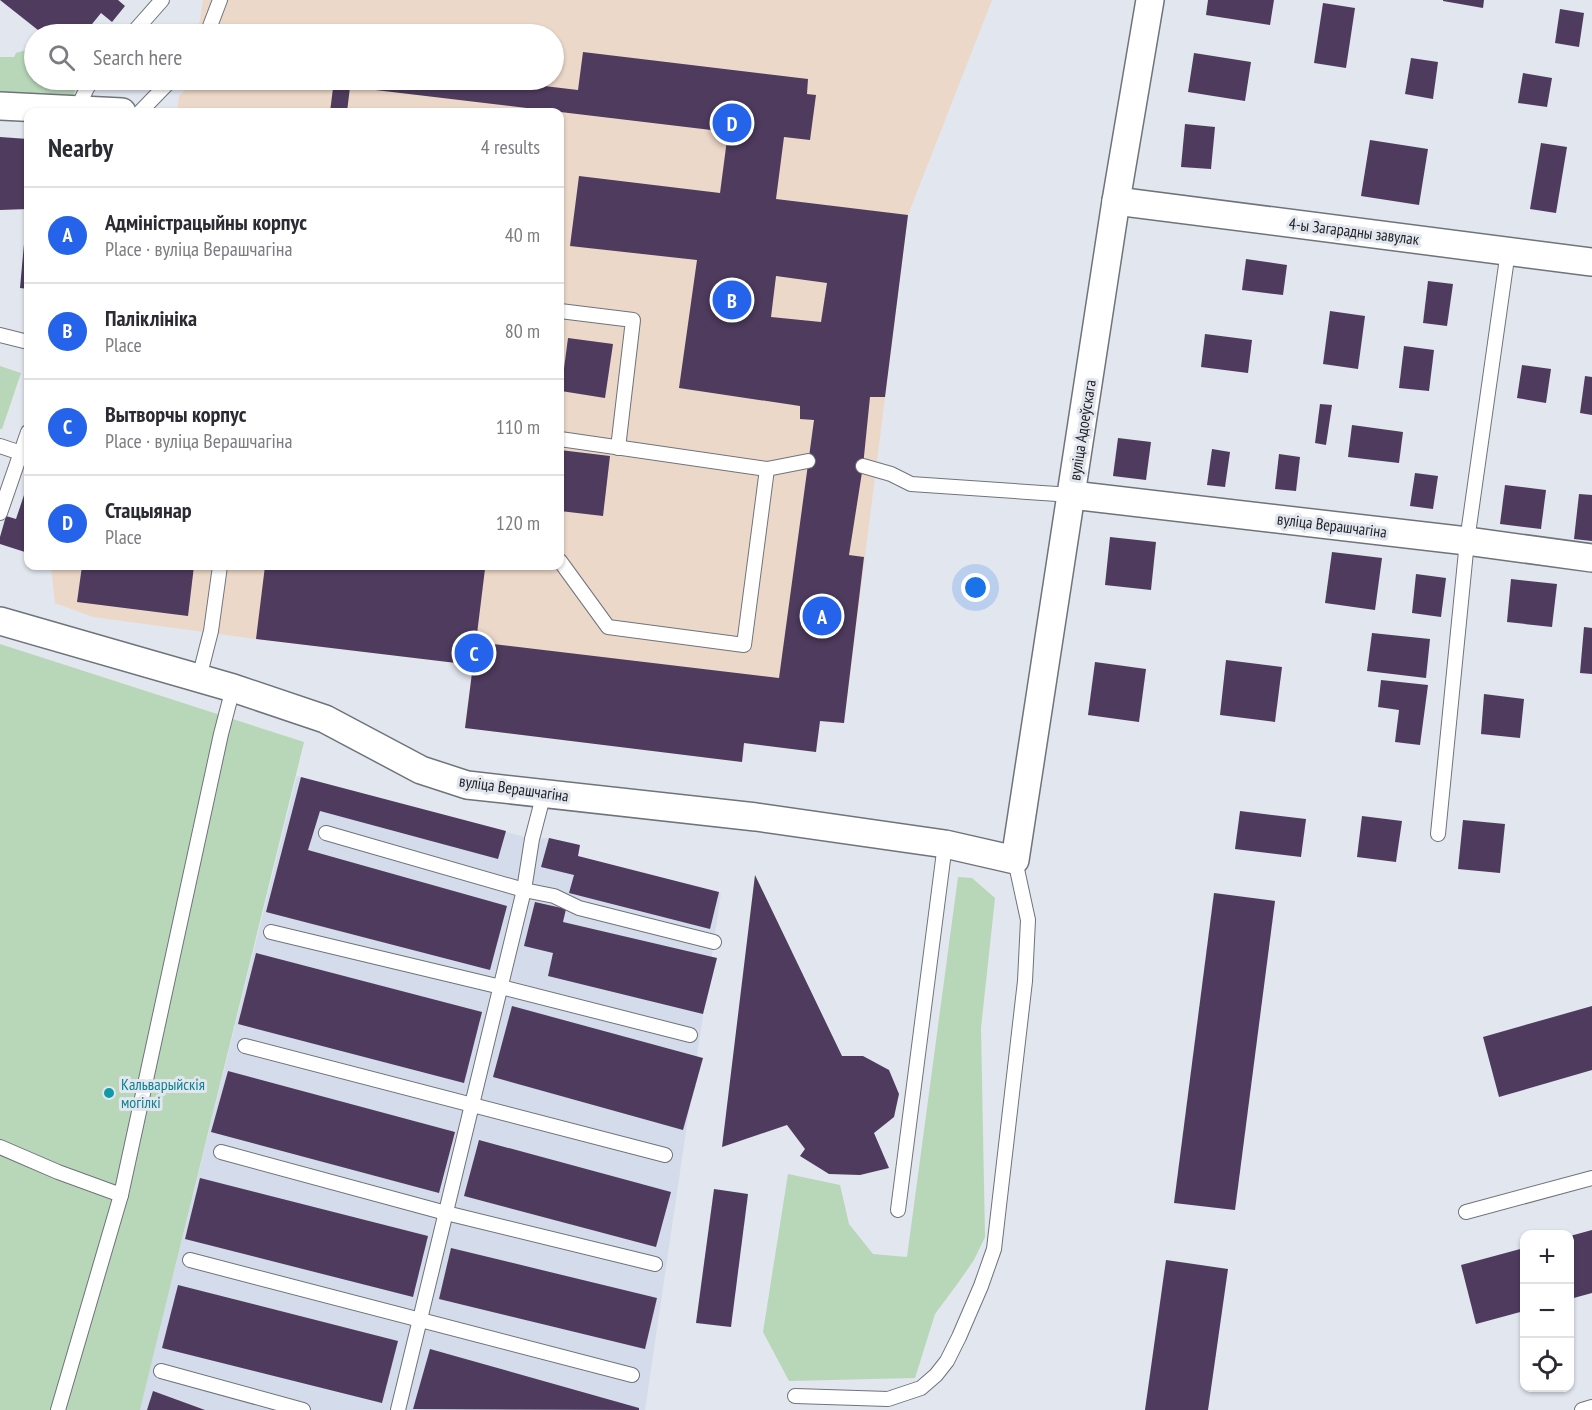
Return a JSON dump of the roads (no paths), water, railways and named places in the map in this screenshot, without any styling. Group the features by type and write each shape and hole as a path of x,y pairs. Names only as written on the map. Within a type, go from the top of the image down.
{"street":[{"name":"вуліца Адоеўскага","path":"1016,860 1116,201 1150,0"},
{"path":"0,106 51,108"},
{"name":"4-ы Загарадны завулак","path":"1116,201 1592,262"},
{"name":"вуліца Верашчагіна","path":"1072,495 1467,541 1592,558"},
{"name":"вуліца Верашчагіна","path":"0,621 200,678 325,718 421,770 467,785 756,817 945,844 1016,860"}],"lane":[{"path":"141,24 162,0"},
{"path":"211,24 220,0"},
{"path":"77,108 86,90"},
{"path":"144,108 161,90"},
{"path":"1438,834 1467,541 1508,251"},
{"path":"564,311 633,320 618,448"},
{"path":"0,335 24,341"},
{"path":"564,440 767,469 808,461"},
{"path":"0,513 24,444"},
{"path":"0,446 21,453"},
{"path":"863,466 891,474 911,484 1072,495"},
{"path":"564,566 608,627 744,645 767,469"},
{"path":"200,678 211,632 219,570"},
{"path":"58,1410 121,1195 233,688"},
{"path":"398,1410 524,890 532,839 544,793"},
{"path":"326,833 524,890 554,896 579,908 714,942"},
{"path":"898,1210 945,844"},
{"path":"795,1396 888,1399 921,1388 947,1361 981,1286 994,1249 1025,981 1029,921 1016,860"},
{"path":"271,932 690,1035"},
{"path":"245,1046 665,1155"},
{"path":"0,1147 58,1172 121,1195"},
{"path":"221,1152 446,1212 655,1264"},
{"path":"1466,1212 1592,1178"},
{"path":"190,1260 632,1375"},
{"path":"161,1371 303,1410"},
{"path":"1582,1410 1592,1407"}],"place":[{"name":"Стацыянар","path":"732,123"},
{"name":"Паліклініка","path":"732,300"},
{"name":"Адміністрацыйны корпус","path":"822,616"},
{"name":"Вытворчы корпус","path":"474,653"},
{"name":"Кальварыйскія могілкі","path":"109,1093"}]}
